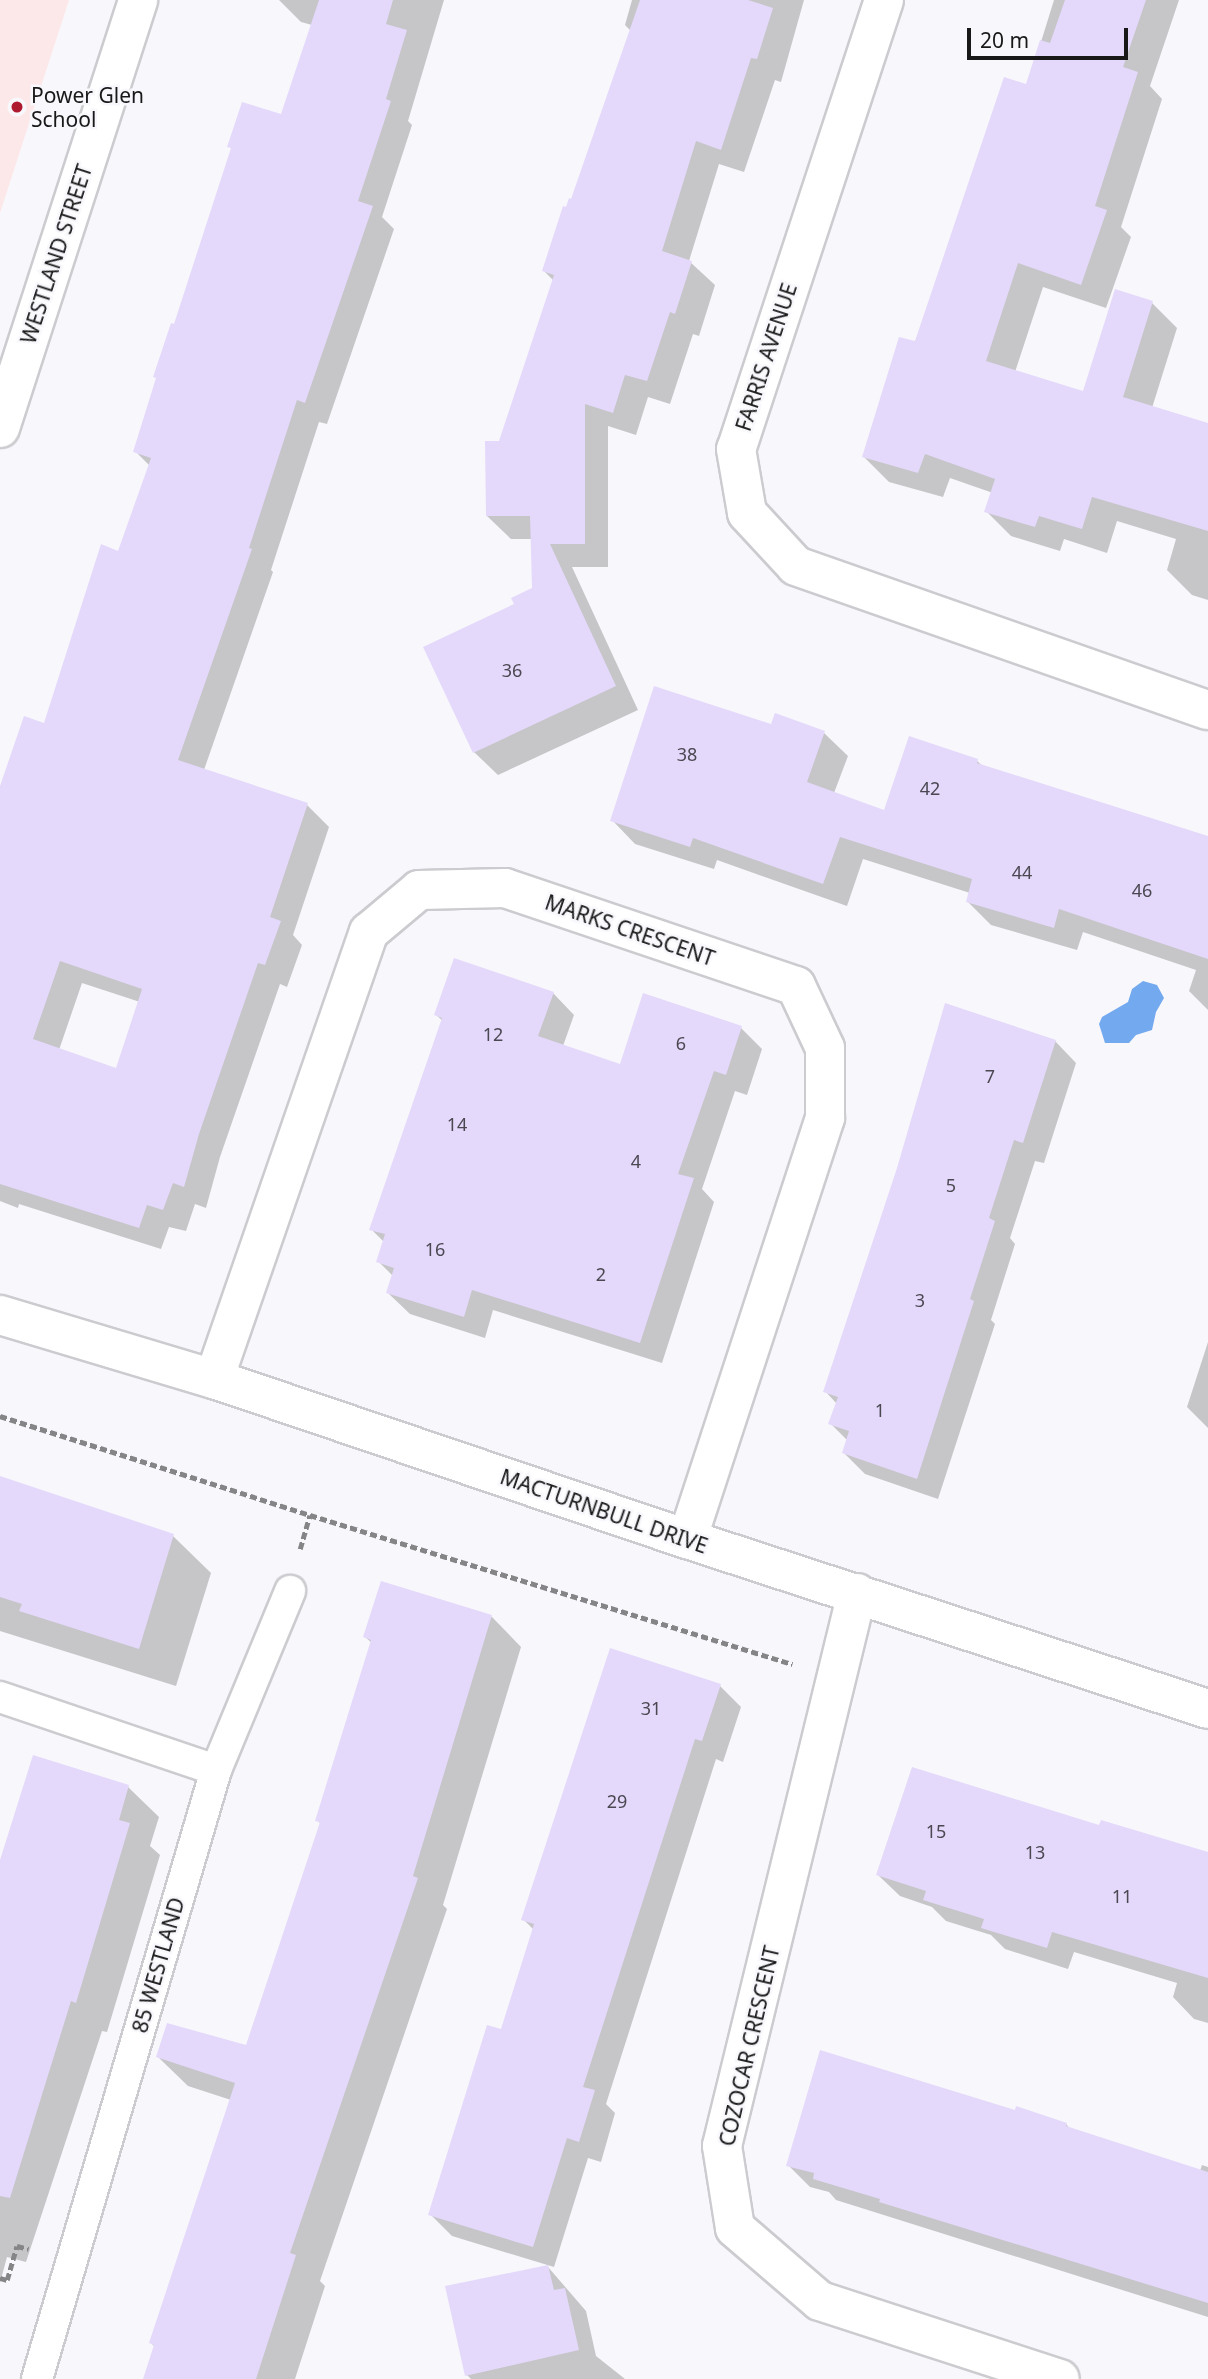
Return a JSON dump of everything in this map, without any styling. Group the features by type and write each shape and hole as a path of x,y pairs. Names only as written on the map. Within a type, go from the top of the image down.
{"street":[{"name":"WESTLAND STREET","path":"0,428 138,0"},
{"name":"FARRIS AVENUE","path":"884,0 736,449 747,513 796,566 1208,710"},
{"name":"MARKS CRESCENT","path":"214,1379 369,932 419,890 505,888 796,986 825,1048 825,1118 687,1539"},
{"name":"MACTURNBULL DRIVE","path":"0,1315 214,1379 687,1539 1208,1709"},
{"name":"COZOCAR CRESCENT","path":"857,1593 722,2146 736,2228 820,2301 1060,2379"}],"lane":[{"name":"85 WESTLAND","path":"37,2379 216,1770 290,1591"},
{"path":"0,1697 216,1770"}],"path":[{"path":"0,1416 836,1678"}],"shaded area":[{"name":"Power Glen School","path":"0,0 69,0 0,213"}],"water":[{"path":"1143,981 1157,985 1164,998 1156,1012 1152,1030 1136,1035 1129,1043 1105,1043 1099,1024 1102,1017 1128,1002 1132,989"}],"building":[{"path":"319,0 393,0 386,24 407,30 386,99 391,101 358,201 373,206 305,403 297,400 249,548 252,549 178,760 308,803 270,917 281,921 265,965 258,963 199,1134 184,1187 173,1183 163,1210 147,1205 139,1228 0,1184 0,786 24,716 44,723 101,544 118,551 151,458 133,452 156,378 153,377 171,323 174,324 231,148 227,147 242,102 281,114","holes":["60,961 142,989 116,1068 33,1039"]},
{"path":"640,0 748,0 773,8 757,59 751,58 721,150 696,141 662,251 692,261 675,314 670,312 647,381 625,375 613,413 585,404 585,544 550,544 616,686 473,753 423,647 514,604 511,598 532,588 530,516 486,516 485,441 499,441 554,275 542,271 563,206 566,207 569,198 571,199"},
{"path":"1065,0 1146,0 1123,67 1138,72 1095,206 1107,210 1081,285 1018,263 986,361 1083,391 1115,289 1153,301 1123,397 1208,423 1208,531 1092,497 1082,529 1039,516 1035,527 984,512 995,479 925,454 918,473 862,457 899,337 915,341 1004,77 1026,84 1040,40 1050,43"},
{"path":"654,686 771,724 775,713 825,731 807,782 884,810 909,736 978,759 977,763 1208,836 1208,959 1059,909 1054,928 966,902 972,879 840,837 823,884 693,838 690,847 610,821"},
{"path":"454,958 554,992 538,1036 620,1064 643,993 742,1026 726,1075 714,1071 678,1174 694,1178 640,1343 472,1290 464,1317 386,1293 394,1268 376,1262 385,1234 369,1230 442,1018 434,1015"},
{"path":"945,1003 1056,1040 1023,1143 1014,1140 989,1218 995,1221 970,1299 974,1301 917,1479 842,1453 849,1431 828,1424 838,1397 823,1392 897,1168"},
{"path":"0,1476 174,1534 139,1649 19,1611 22,1604 0,1597"},
{"path":"381,1581 492,1615 413,1876 418,1878 290,2253 296,2255 256,2379 143,2379 154,2345 149,2343 235,2083 156,2057 167,2023 246,2045 320,1822 315,1821 371,1640 363,1637"},
{"path":"610,1648 721,1684 702,1741 695,1739 583,2087 595,2090 579,2142 567,2138 533,2247 428,2215 487,2025 501,2029 534,1924 521,1920"},
{"path":"33,1755 129,1785 119,1820 130,1823 76,2003 71,2001 10,2198 0,2196 0,1860"},
{"path":"912,1767 1099,1825 1101,1820 1208,1852 1208,1978 1052,1932 1047,1948 981,1928 984,1919 923,1900 926,1891 876,1875"},
{"path":"820,2050 1015,2110 1016,2106 1067,2123 1066,2126 1208,2172 1208,2303 879,2202 880,2199 813,2179 814,2173 786,2166"},
{"path":"548,2265 554,2290 565,2288 579,2350 465,2376 445,2286"}],"place":[{"name":"Power Glen School","path":"17,107"}]}
